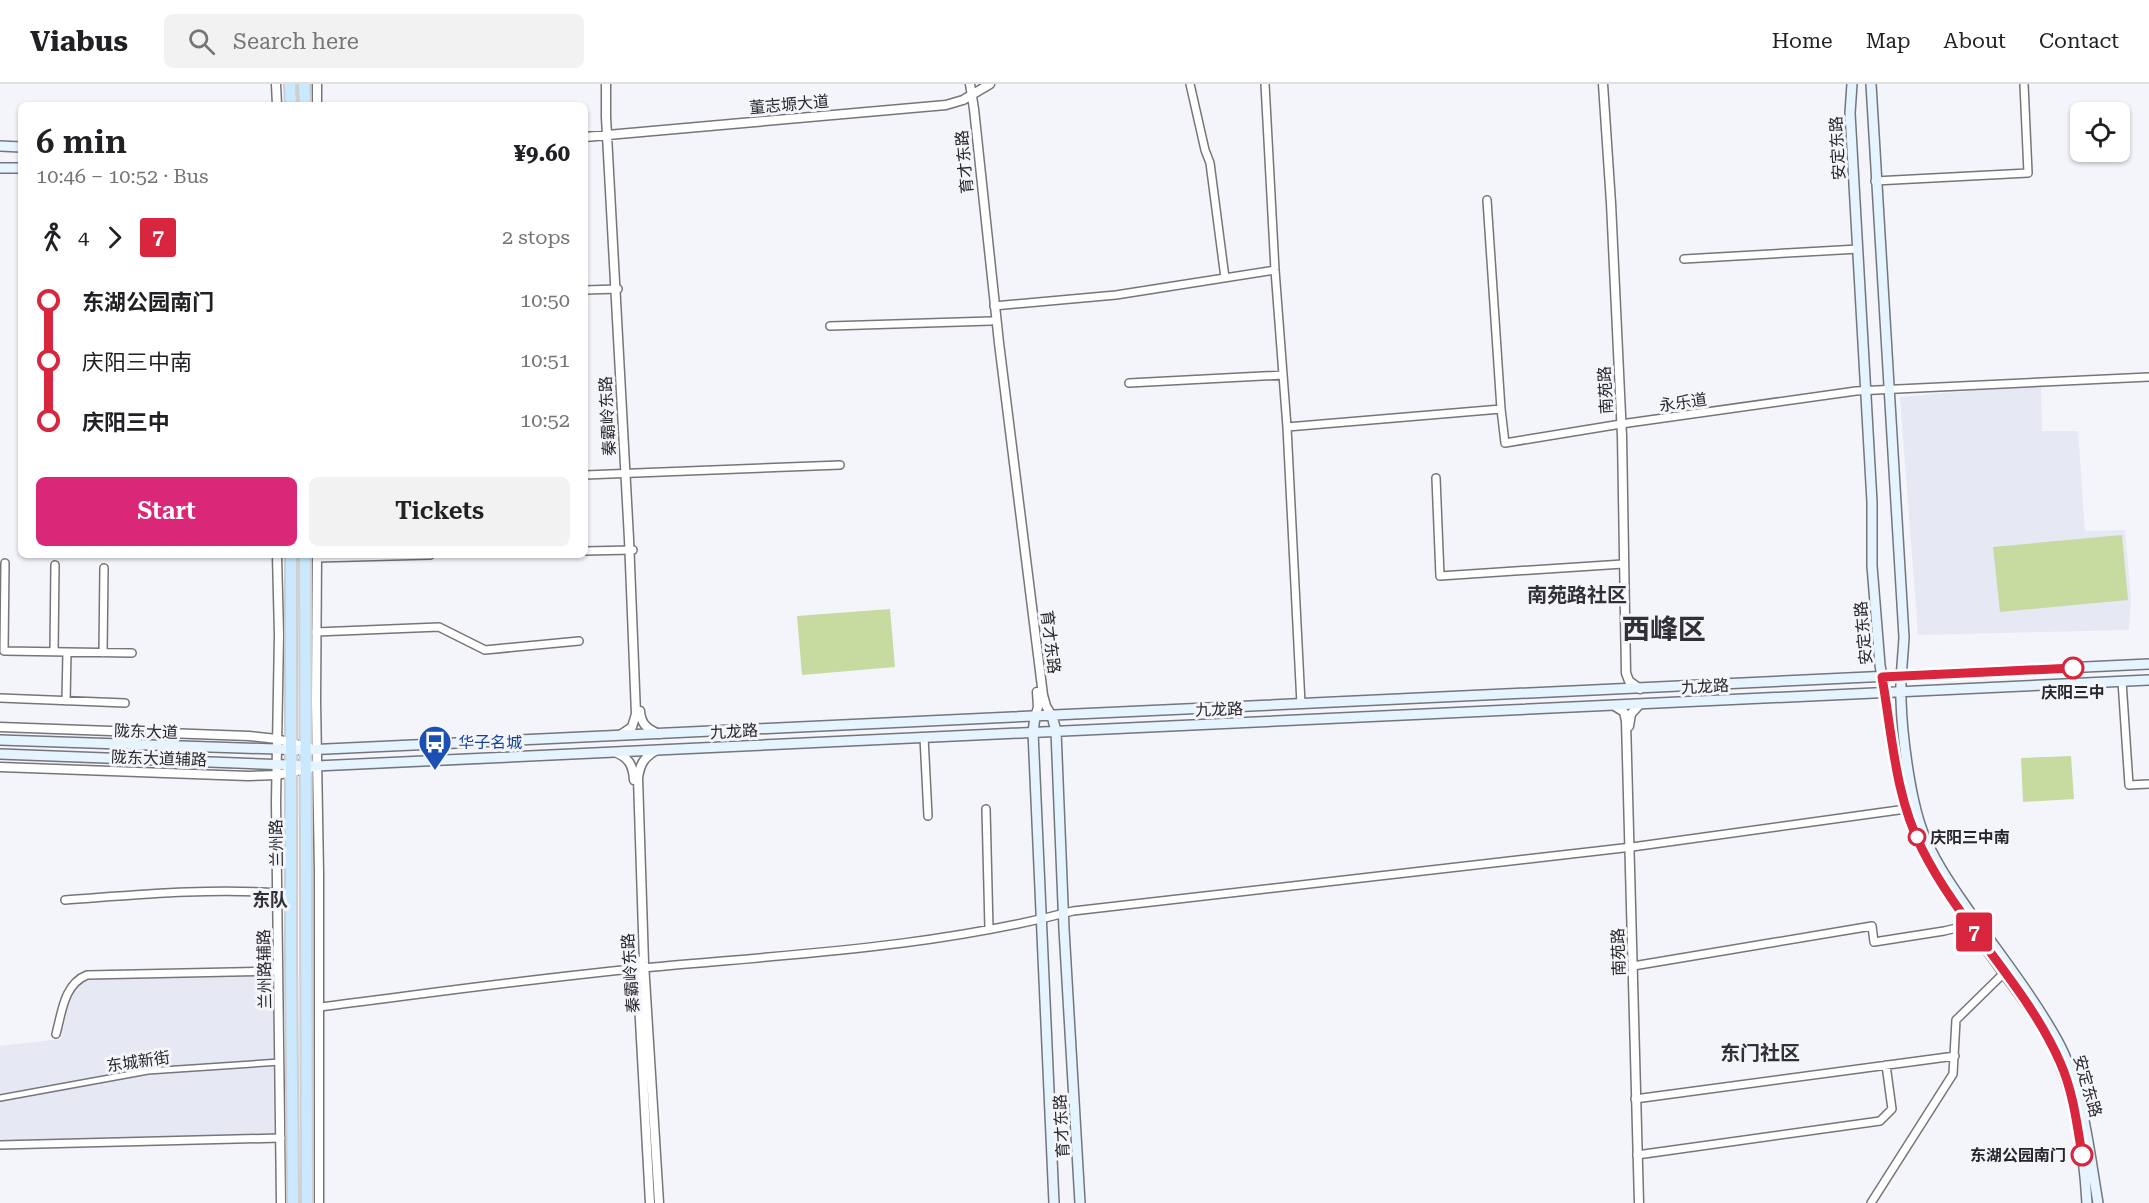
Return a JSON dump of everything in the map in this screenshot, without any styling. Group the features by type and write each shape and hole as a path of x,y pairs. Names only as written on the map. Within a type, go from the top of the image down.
{"main road":[{"path":"290,84 291,102"},
{"path":"304,84 305,102"},
{"name":"安定东路","path":"1852,84 1850,113 1872,502 1872,566 1882,677 1906,809 1931,866 1969,925 2032,1012 2061,1065 2085,1167 2087,1203"},
{"name":"安定东路","path":"1871,84 1904,637 1901,692 1904,737 1912,788 1921,828 1948,881 2032,1001 2058,1041 2068,1062 2082,1116 2098,1203"},
{"path":"0,146 18,147"},
{"path":"0,168 18,168"},
{"name":"兰州路","path":"291,558 293,1203"},
{"name":"兰州路","path":"305,558 309,749 307,1203"},
{"name":"九龙路","path":"291,746 309,749 617,736 2149,664"},
{"name":"九龙路","path":"291,769 2149,680"},
{"name":"育才东路","path":"1052,716 1056,731 1080,1203"},
{"name":"育才东路","path":"1035,717 1033,732 1040,919 1054,1203"},
{"name":"陇东大道","path":"0,740 277,750 291,746"},
{"name":"陇东大道","path":"0,754 277,765 291,769"}],"street":[{"path":"276,84 277,102"},
{"path":"317,84 317,102"},
{"name":"秦霸岭东路","path":"608,84 608,132 640,714 646,727 659,734"},
{"name":"董志塬大道","path":"588,134 938,106 954,103 969,90 981,84"},
{"name":"董志塬大道","path":"969,90 990,84"},
{"path":"1190,84 1204,150 1210,163 1225,278"},
{"path":"1265,84 1275,270 1287,427 1301,704"},
{"name":"南苑路","path":"1601,84 1611,203 1620,424 1622,679 1619,686 1613,690"},
{"path":"1875,181 2028,173 2024,84"},
{"name":"育才东路","path":"969,90 1042,695 1052,716"},
{"name":"育才东路","path":"969,90 991,321 1038,695 1035,717"},
{"path":"1287,427 1501,409 1487,200"},
{"path":"1684,259 1858,249"},
{"path":"994,306 1116,295 1275,270"},
{"path":"588,290 617,289"},
{"path":"830,326 991,321"},
{"path":"1129,383 1283,375"},
{"name":"永乐道","path":"1501,409 1505,443 1620,424 1866,391 2149,377"},
{"path":"588,475 840,465"},
{"path":"1436,478 1440,576 1621,564"},
{"path":"588,551 631,550"},
{"name":"秦霸岭东路","path":"617,736 632,727 636,714 631,550"},
{"name":"兰州路辅路","path":"277,558 281,1203"},
{"path":"309,749 316,632 317,558"},
{"path":"5,562 4,651 132,653"},
{"name":"南苑路","path":"1621,564 1626,673 1629,681 1640,689"},
{"path":"54,652 55,565"},
{"path":"103,653 104,568"},
{"path":"316,632 439,627 485,650 579,640"},
{"path":"66,700 67,652"},
{"path":"2122,681 2129,785 2149,784"},
{"path":"0,698 125,703"},
{"name":"南苑路","path":"1630,847 1629,721 1633,710 1640,704"},
{"name":"南苑路","path":"1613,705 1624,712 1626,721 1635,966 1640,1203"},
{"name":"陇东大道辅路","path":"0,727 249,736 278,739 291,746"},
{"path":"924,737 928,816"},
{"name":"秦霸岭东路","path":"650,1203 638,984 642,968 638,778 642,762 658,750"},
{"name":"秦霸岭东路","path":"615,752 627,759 633,770 642,968 659,1203"},
{"name":"陇东大道辅路","path":"0,767 248,776 277,775 291,769"},
{"path":"309,767 320,1007 319,1203"},
{"path":"986,809 989,929"},
{"path":"320,1007 642,968 903,944 1064,914 1630,847 1906,809"},
{"path":"65,900 144,894 249,891 278,893"},
{"path":"1635,966 1872,926 1874,942 1969,925"},
{"path":"56,1034 67,993 79,978 87,975 278,971"},
{"path":"1871,1203 1953,1074 1956,1020 2004,973"},
{"path":"1637,1098 1955,1056"},
{"name":"东城新街","path":"0,1098 148,1071 280,1062"},
{"path":"1639,1155 1880,1121 1892,1109 1886,1065"},
{"path":"0,1145 280,1138"}],"shaded area":[{"path":"2041,385 2042,431 2078,431 2085,531 2125,530 2131,599 2129,630 1918,635 1900,397"},
{"path":"273,975 274,1135 0,1141 0,1046 61,1039 71,991 86,976"}],"green space":[{"path":"2122,535 2128,600 2000,612 1993,547"},
{"path":"890,609 895,667 802,675 797,616"},
{"path":"2071,756 2074,799 2023,802 2021,758"}],"bus line":[{"name":"7","path":"2073,668 1882,677 1901,790 1921,847 1941,884 2027,1004 2052,1045 2066,1080 2082,1155"}],"place":[{"name":"庆阳三中","path":"2073,668"},
{"name":"华子名城","path":"435,771"},
{"name":"庆阳三中南","path":"1917,837"},
{"name":"东湖公园南门","path":"2082,1155"}],"district":[{"name":"南苑路社区","path":"1577,595"},
{"name":"西峰区","path":"1664,629"},
{"name":"东队","path":"270,900"},
{"name":"东门社区","path":"1760,1053"}]}
